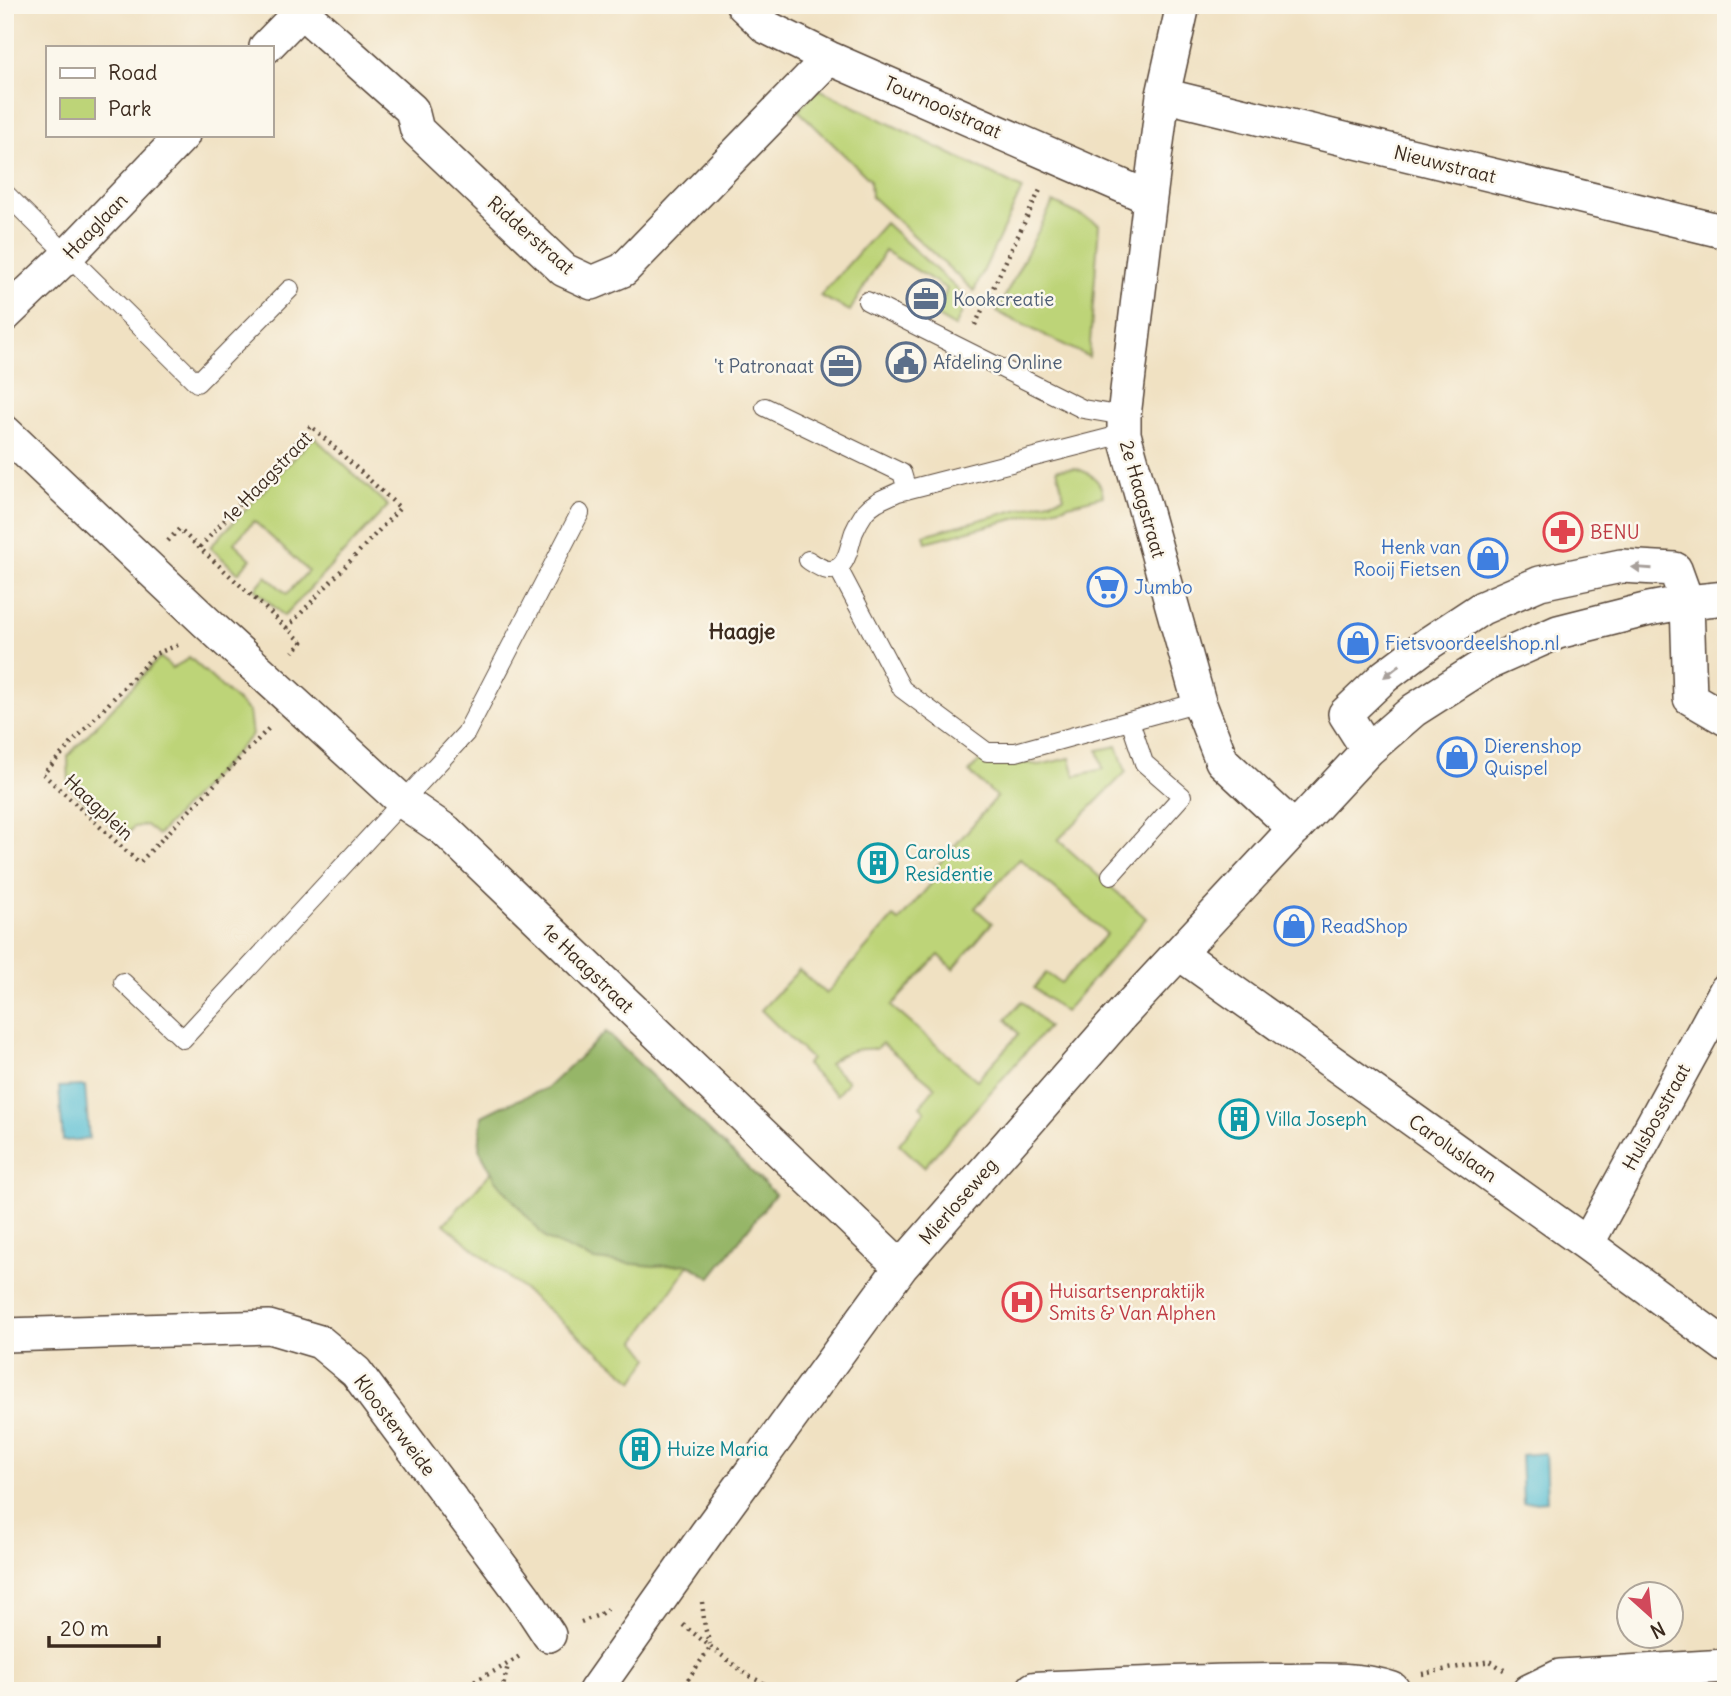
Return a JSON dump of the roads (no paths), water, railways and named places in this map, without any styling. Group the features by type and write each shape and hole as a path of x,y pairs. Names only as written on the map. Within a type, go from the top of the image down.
{"street":[{"name":"Tournooistraat","path":"743,5 766,27 829,58 1150,198"},
{"name":"2e Haagstraat","path":"1183,5 1163,95 1124,425 1199,702 1222,761 1295,830"},
{"name":"Ridderstraat","path":"304,8 412,110 417,130 564,270 592,283 623,270 829,58"},
{"path":"268,46 304,8"},
{"name":"Nieuwstraat","path":"1163,95 1726,232"},
{"name":"Haaglaan","path":"5,315 68,255 182,136"},
{"name":"1e Haagstraat","path":"5,432 206,622 402,801 446,831 901,1267"},
{"path":"1368,750 1345,714 1385,676 1429,643 1482,608 1541,583 1620,566 1675,569 1688,602 1690,698 1726,719"},
{"name":"Mierloseweg","path":"595,1691 901,1267 1060,1083 1368,750 1415,710 1486,664 1558,632 1649,609 1726,598"},
{"name":"Caroluslaan","path":"1178,953 1726,1346"},
{"name":"Hulsbosstraat","path":"1587,1244 1726,990"},
{"name":"Kloosterweide","path":"5,1335 269,1327 320,1342 356,1372 524,1597 549,1635"},
{"path":"1532,1689 1560,1676 1726,1666"},
{"path":"1035,1691 1346,1682 1385,1688"}],"lane":[{"path":"5,193 197,383 289,289"},
{"path":"867,301 1083,409 1124,425"},
{"path":"765,407 902,473 907,490"},
{"path":"808,561 825,569 838,568 848,555 854,531 867,510 877,501 1124,425"},
{"path":"123,982 183,1039 466,733 579,513"},
{"path":"838,568 902,690 986,752 1016,752 1199,702"},
{"path":"1111,875 1182,796 1144,763 1130,721"}],"water":[{"path":"85,1086 89,1139 63,1141 59,1087"},
{"path":"1545,1453 1547,1501 1523,1503 1521,1455"}],"place":[{"name":"Kookcreatie","path":"926,299"},
{"name":"Afdeling Online","path":"906,362"},
{"name":"'t Patronaat","path":"841,366"},
{"name":"BENU","path":"1563,532"},
{"name":"Henk van Rooij Fietsen","path":"1488,558"},
{"name":"Jumbo","path":"1107,587"},
{"name":"Fietsvoordeelshop.nl","path":"1358,643"},
{"name":"Dierenshop Quispel","path":"1457,757"},
{"name":"Carolus Residentie","path":"878,863"},
{"name":"ReadShop","path":"1294,926"},
{"name":"Villa Joseph","path":"1239,1119"},
{"name":"Huisartsenpraktijk Smits & Van Alphen","path":"1022,1302"},
{"name":"Huize Maria","path":"640,1449"}],"district":[{"name":"Haagje","path":"742,631"}]}
